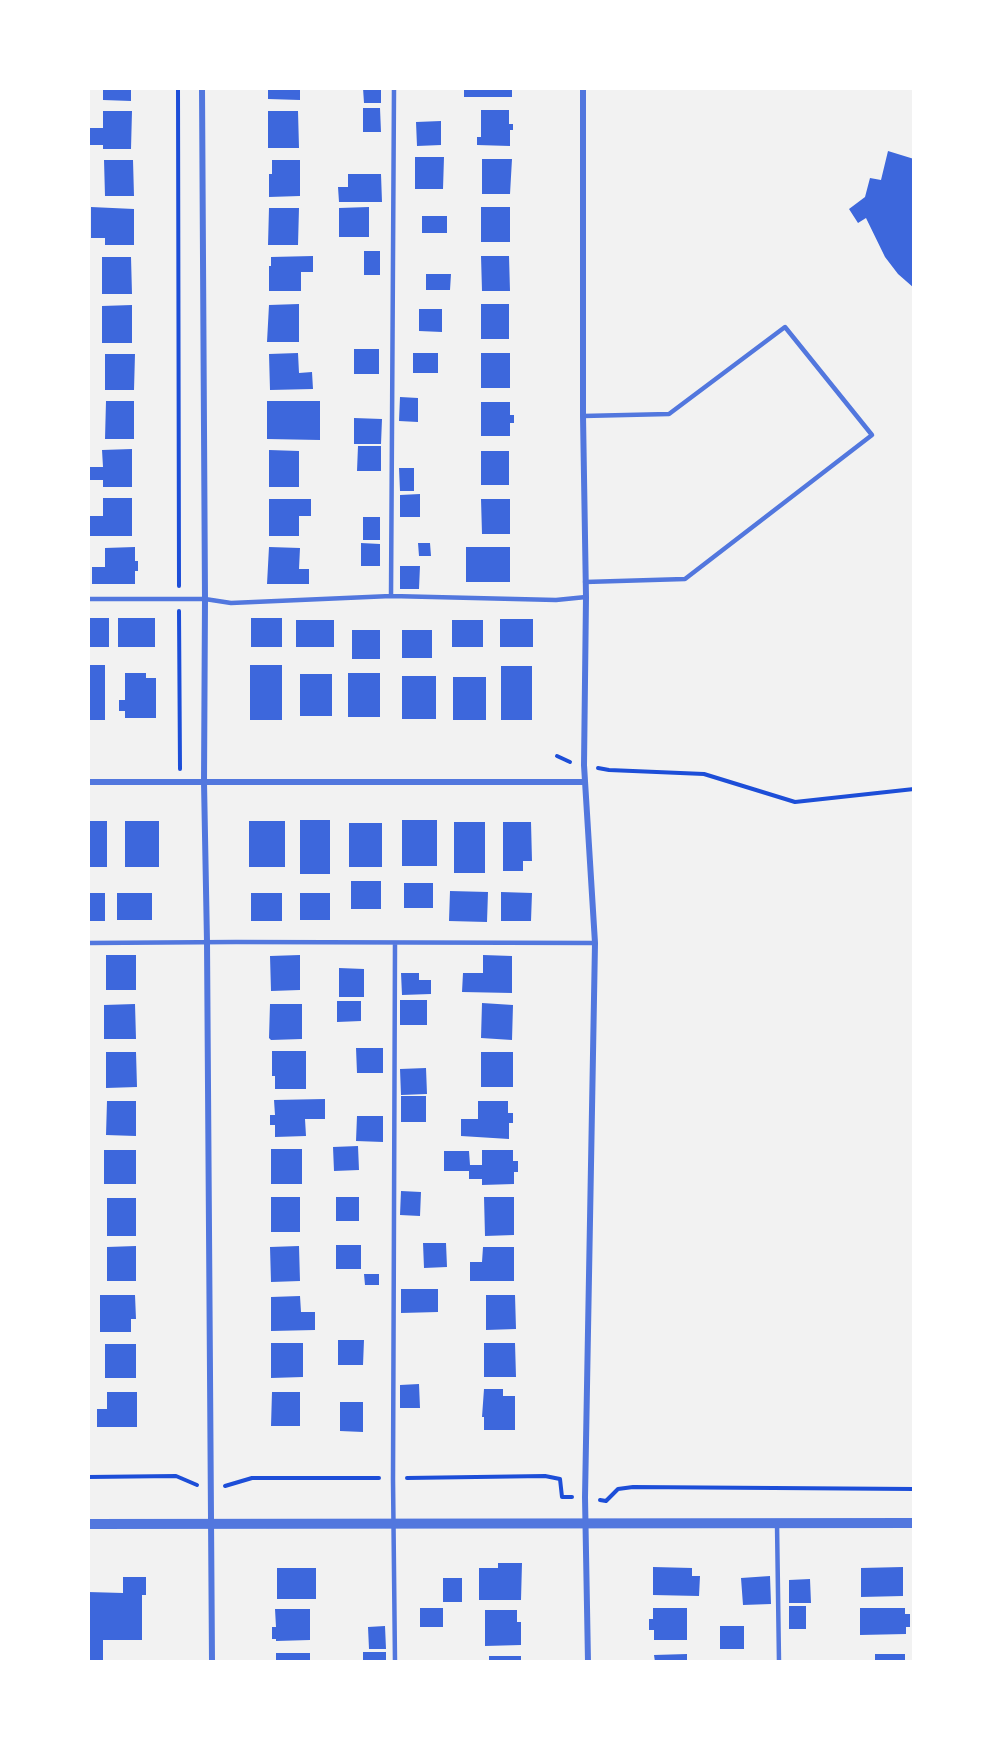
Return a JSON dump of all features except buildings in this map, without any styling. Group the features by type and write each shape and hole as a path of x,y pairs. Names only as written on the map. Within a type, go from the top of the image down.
{"street":[{"path":"202,88 206,599 204,782 212,1662"},
{"path":"583,88 585,782 594,943 585,1523 588,1662"},
{"path":"88,782 585,782"},
{"path":"88,1524 914,1523"}],"lane":[{"path":"391,596 394,88"},
{"path":"583,416 669,414 785,327 872,435 685,579 585,582"},
{"path":"88,599 206,599 231,603 391,596 556,600 586,597"},
{"path":"88,943 594,943"},
{"path":"394,1662 395,943"},
{"path":"777,1523 779,1662"}],"path":[{"path":"178,88 180,772"},
{"path":"557,756 568,761"},
{"path":"609,770 704,774 795,801 914,789"},
{"path":"88,1477 176,1476 199,1486 228,1486 252,1478 393,1479 545,1476 560,1479 562,1497"},
{"path":"606,1501 618,1489 633,1487 914,1489"}]}
